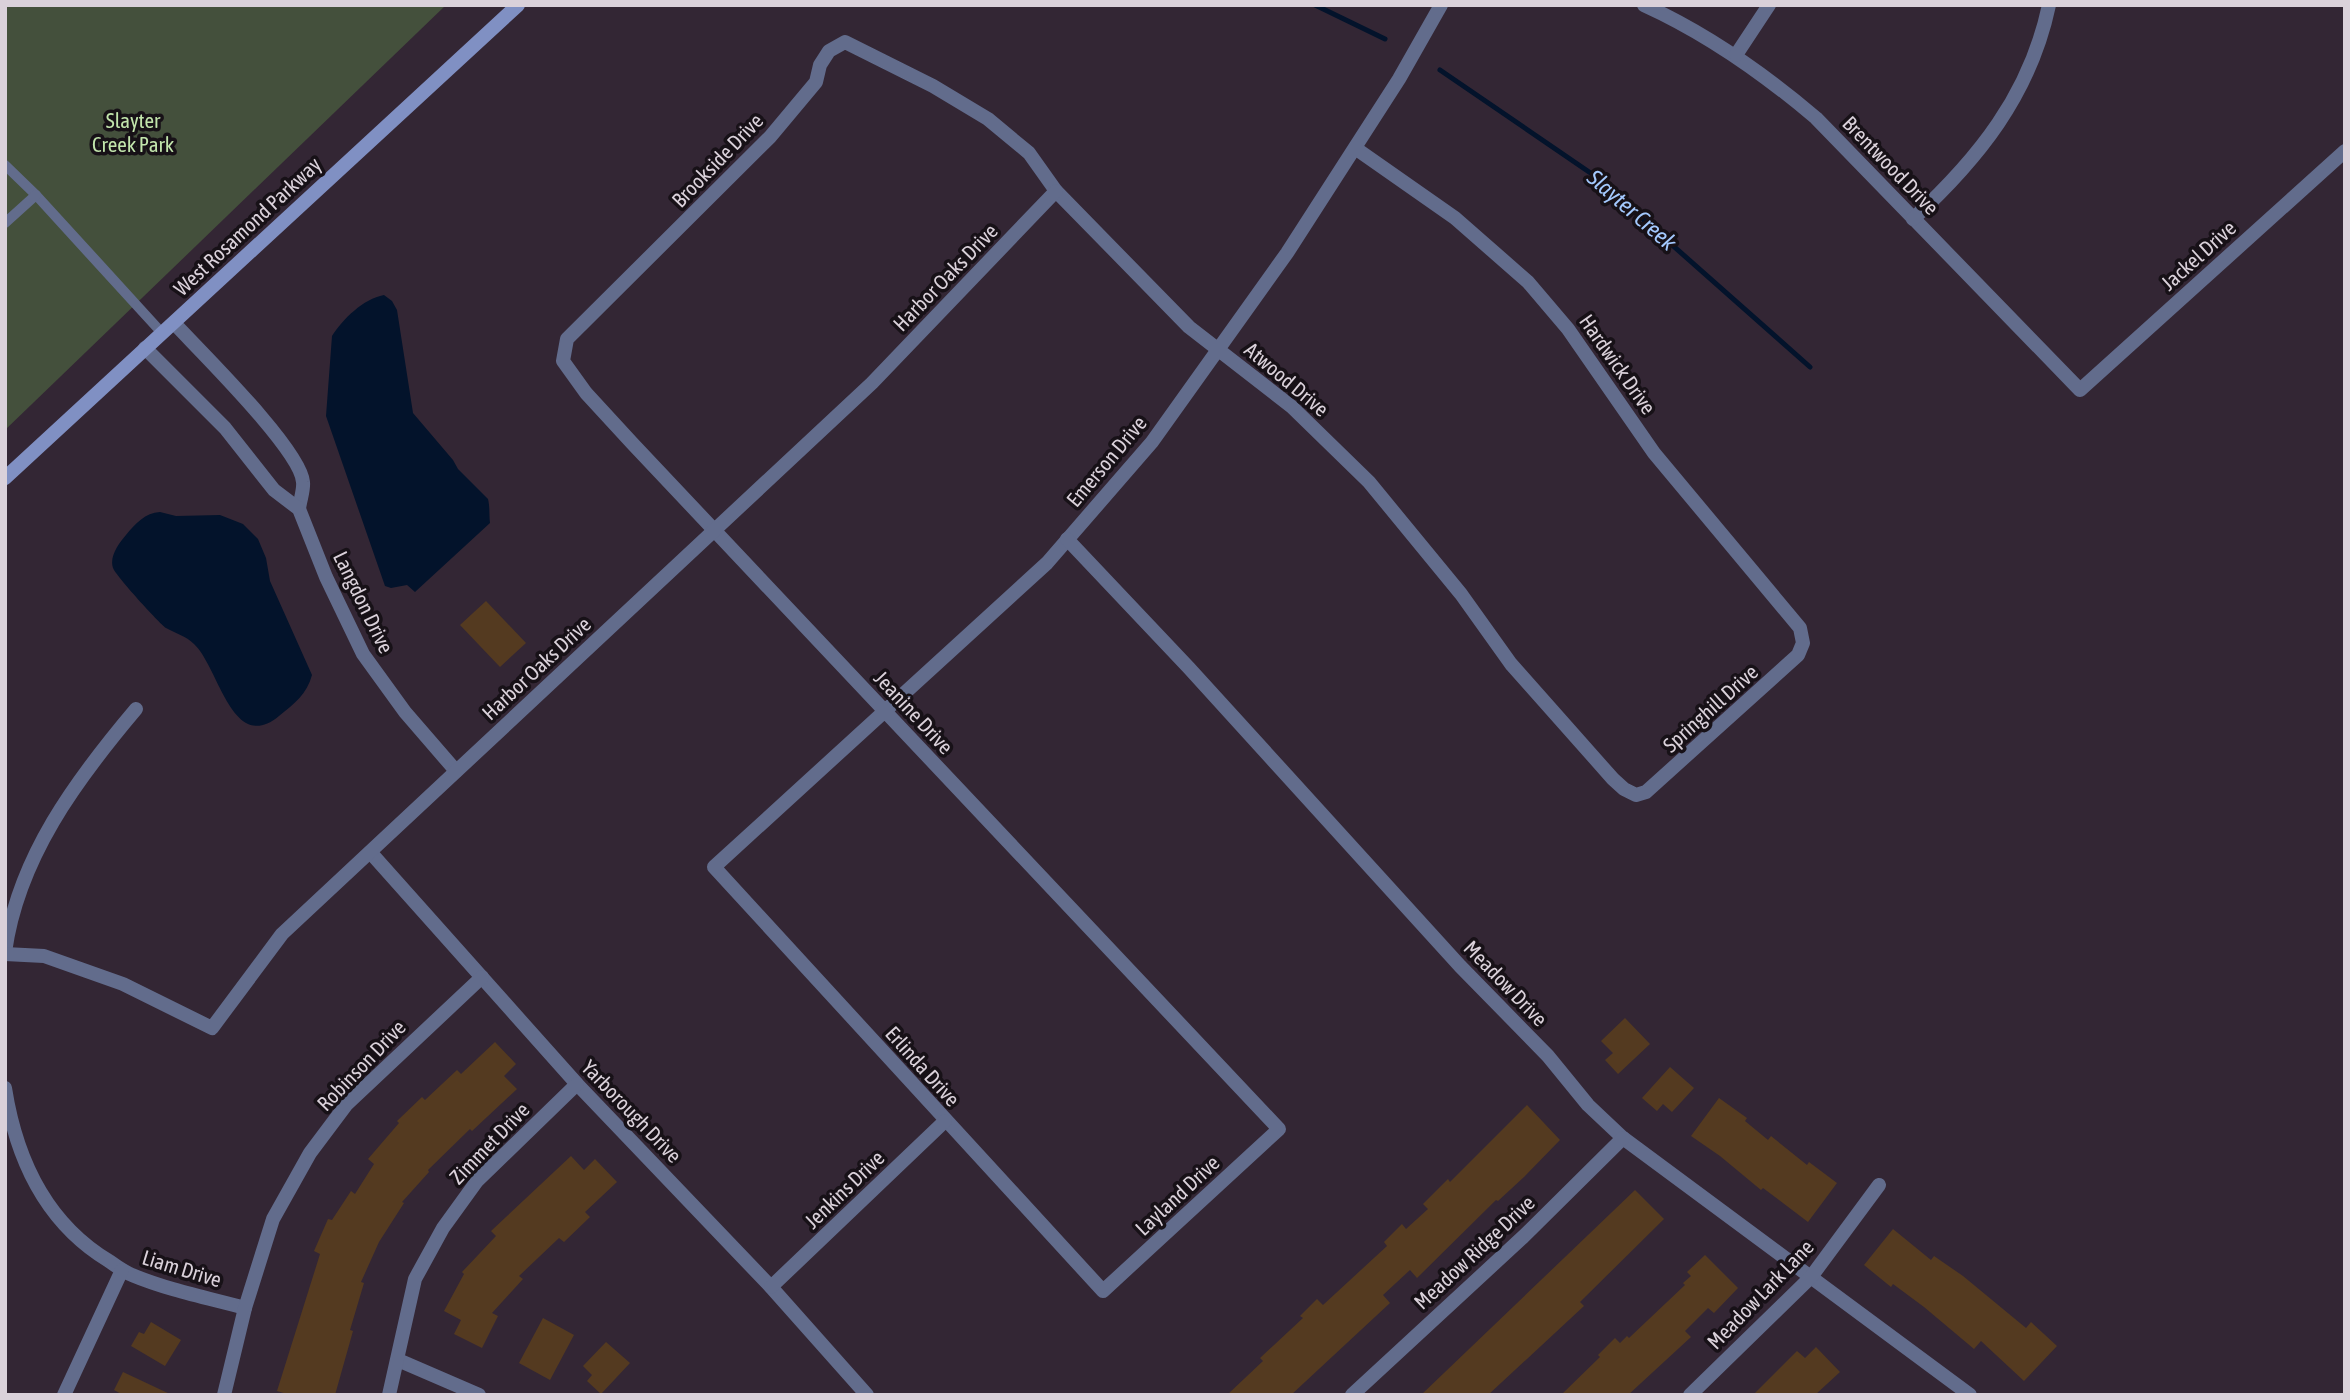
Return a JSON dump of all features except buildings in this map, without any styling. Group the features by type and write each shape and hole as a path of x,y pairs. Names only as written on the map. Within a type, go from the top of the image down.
{"street":[{"name":"West Rosamond Parkway","path":"5,478 518,5"},
{"name":"Emerson Drive","path":"713,867 1046,563 1152,442 1287,253 1399,79 1441,5"},
{"name":"Brentwood Drive","path":"1644,5 1735,55 1786,92 1836,136 2080,390"},
{"path":"1735,55 1769,5"},
{"path":"1913,219 1964,169 2005,116 2036,50 2049,5"},
{"name":"Brookside Drive","path":"592,314 770,137 817,82 820,65 829,51 845,42 862,51"},
{"name":"Atwood Drive","path":"862,51 933,86 988,119 1029,153 1056,191 1189,327 1292,407 1369,482 1461,594 1511,664 1613,779 1636,795"},
{"name":"Hardwick Drive","path":"1355,148 1455,218 1528,282 1568,328 1654,453 1791,616 1800,628 1803,643"},
{"name":"Jackel Drive","path":"2080,390 2345,151"},
{"name":"Harbor Oaks Drive","path":"5,953 44,956 110,980 212,1028 282,934 872,383 1056,191"},
{"name":"Jeanine Drive","path":"592,314 567,339 564,361 586,393 1279,1129"},
{"name":"Langdon Drive","path":"174,323 259,413 291,454 303,480 299,509 326,577 363,654 405,712 456,771"},
{"name":"Langdon Drive","path":"145,348 225,428 274,490 299,509"},
{"name":"Meadow Drive","path":"1067,539 1189,668 1460,966 1548,1056 1588,1105 1623,1138 1970,1395"},
{"name":"Springhill Drive","path":"1636,795 1655,787 1798,655 1803,643"},
{"path":"5,953 9,925 24,879 59,810 92,761 136,709"},
{"name":"Yarborough Drive","path":"371,853 577,1084 771,1286 867,1395"},
{"name":"Erlinda Drive","path":"713,867 1103,1291"},
{"name":"Robinson Drive","path":"224,1395 245,1308 273,1219 310,1153 346,1105 482,977"},
{"name":"Zimmet Drive","path":"389,1395 415,1279 443,1228 477,1181 577,1084"},
{"name":"Liam Drive","path":"5,1088 10,1119 26,1166 46,1202 69,1230 95,1253 130,1275 245,1308"},
{"name":"Jenkins Drive","path":"771,1286 945,1121"},
{"name":"Layland Drive","path":"1103,1291 1279,1129"},
{"name":"Meadow Ridge Drive","path":"1352,1395 1523,1237 1623,1138"},
{"name":"Meadow Lark Lane","path":"1690,1395 1811,1277 1879,1185"},
{"path":"64,1395 122,1270"},
{"path":"398,1360 478,1395"}],"lane":[{"path":"5,165 36,195 162,333"},
{"path":"5,223 36,195"}],"green space":[{"name":"Slayter Creek Park","path":"5,5 446,5 5,430"}],"water":[{"path":"384,295 392,301 397,310 413,413 458,469 488,499 489,505 490,523 415,592 407,585 391,588 385,586 326,416 332,336 354,311"},
{"path":"160,512 176,516 220,515 243,524 258,539 266,558 270,581 312,675 307,688 295,703 263,725 249,724 238,716 194,644 166,628 113,568 114,555 126,535 145,517"}],"waterway":[{"name":"Slayter Creek","path":"1315,5 1385,39"},
{"name":"Slayter Creek","path":"1440,70 1592,174 1810,367"}]}
